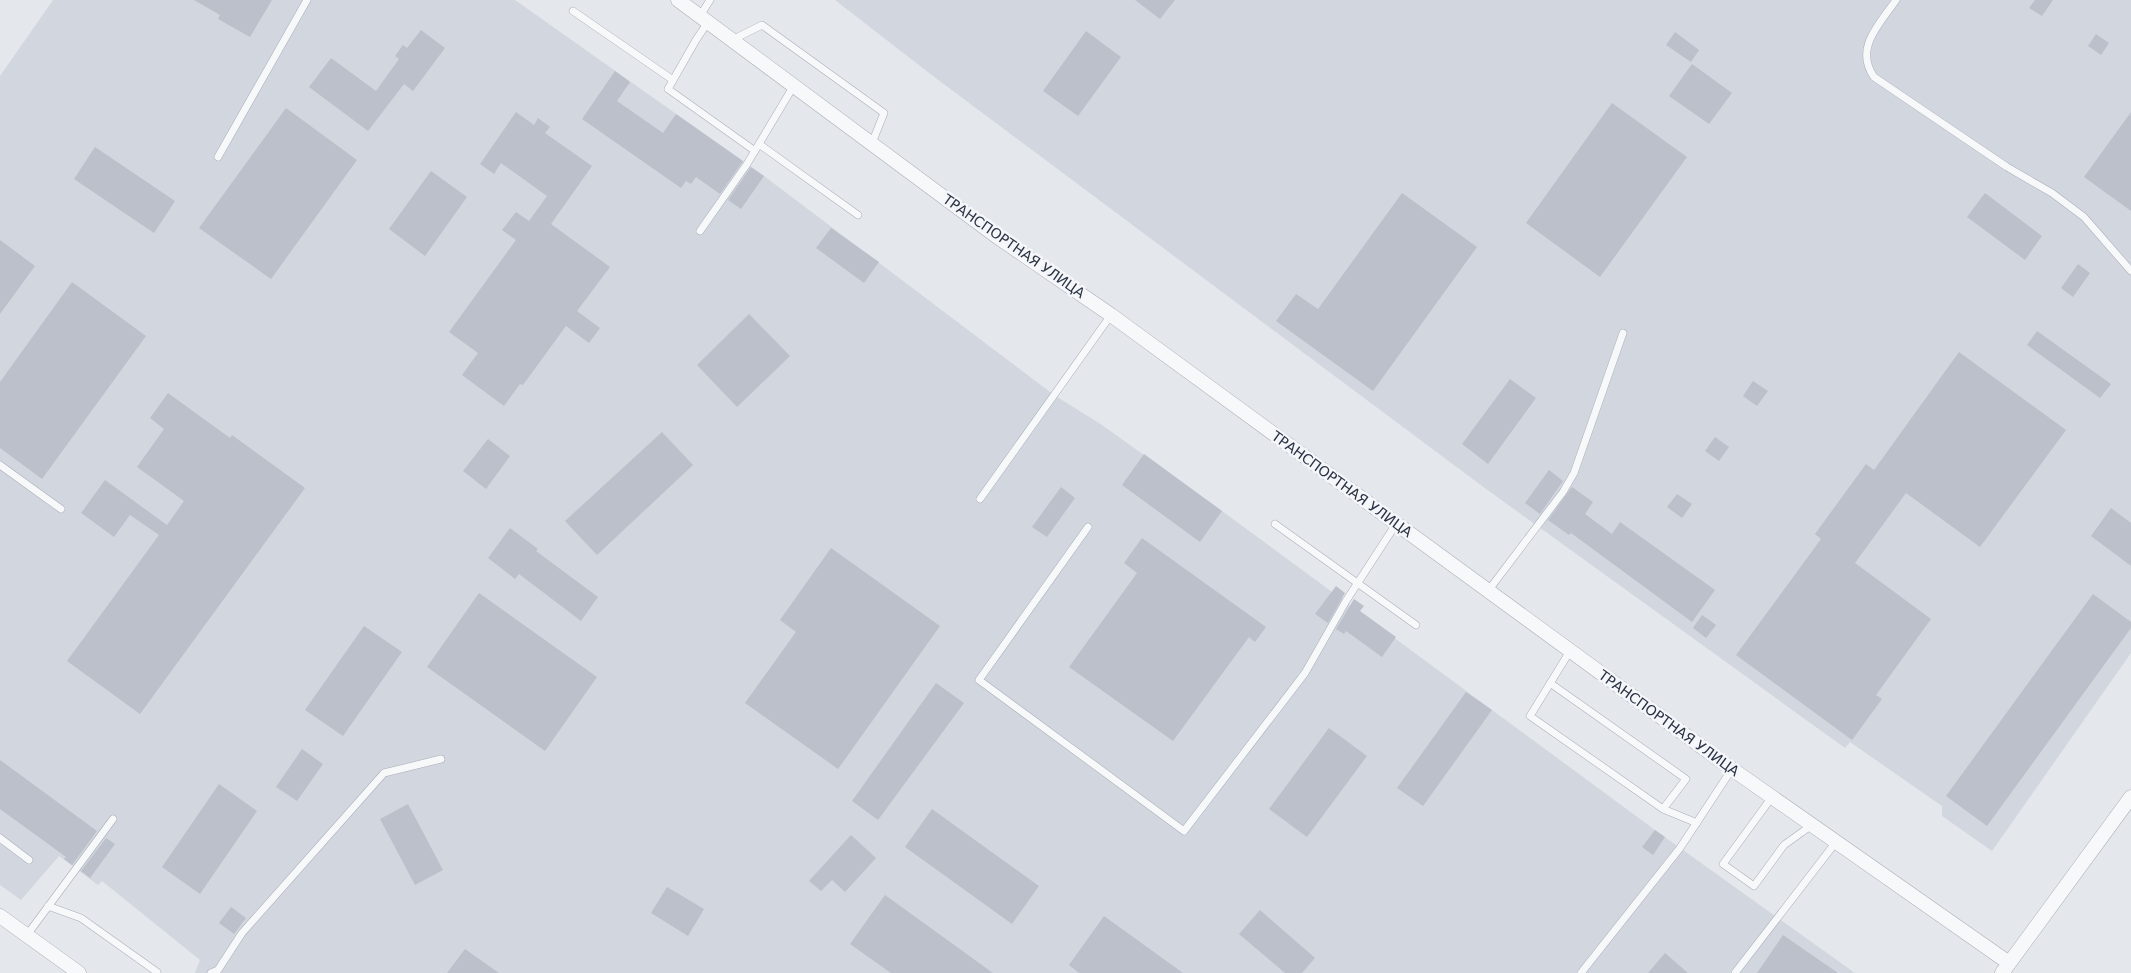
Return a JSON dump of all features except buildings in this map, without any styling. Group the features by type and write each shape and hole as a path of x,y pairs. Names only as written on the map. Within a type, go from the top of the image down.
{"street":[{"name":"ТРАНСПОРТНАЯ УЛИЦА","path":"678,0 996,236 1111,315 1732,770 1836,842 2005,968"},
{"path":"2005,968 2131,797"},
{"path":"0,916 79,973"}],"lane":[{"path":"218,157 307,0"},
{"path":"710,0 696,40 668,89 755,151"},
{"path":"1896,0 1873,34 1865,52 1867,67 1874,77 2006,167 2052,193 2084,217 2119,260 2131,271"},
{"path":"573,11 673,80"},
{"path":"732,40 762,25 884,113 872,143"},
{"path":"700,232 760,144 793,87"},
{"path":"760,144 858,215"},
{"path":"980,499 1111,315"},
{"path":"1488,592 1563,492 1574,473 1623,333"},
{"path":"0,465 61,509"},
{"path":"1275,524 1416,625"},
{"path":"1088,527 979,680 1184,832 1304,673 1357,583 1396,524"},
{"path":"1570,651 1530,716 1663,809 1697,823"},
{"path":"1550,683 1686,779 1663,809"},
{"path":"217,972 242,933 384,773 441,759"},
{"path":"1581,973 1680,848 1732,770"},
{"path":"1772,797 1723,864 1754,886 1784,846 1812,825"},
{"path":"27,935 113,819"},
{"path":"0,838 29,860"},
{"path":"1735,973 1836,842"},
{"path":"48,906 81,918 157,972"}],"shaded area":[{"path":"53,0 515,0 764,176 1054,395 1102,425 1222,511 1655,830 1855,973 195,973 200,960 102,881 98,885 59,856 21,900 0,885 0,76"},
{"path":"835,0 2131,0 2131,653 1992,851 1942,816 1942,806 1850,742 1845,748 1482,486 933,76"}]}
